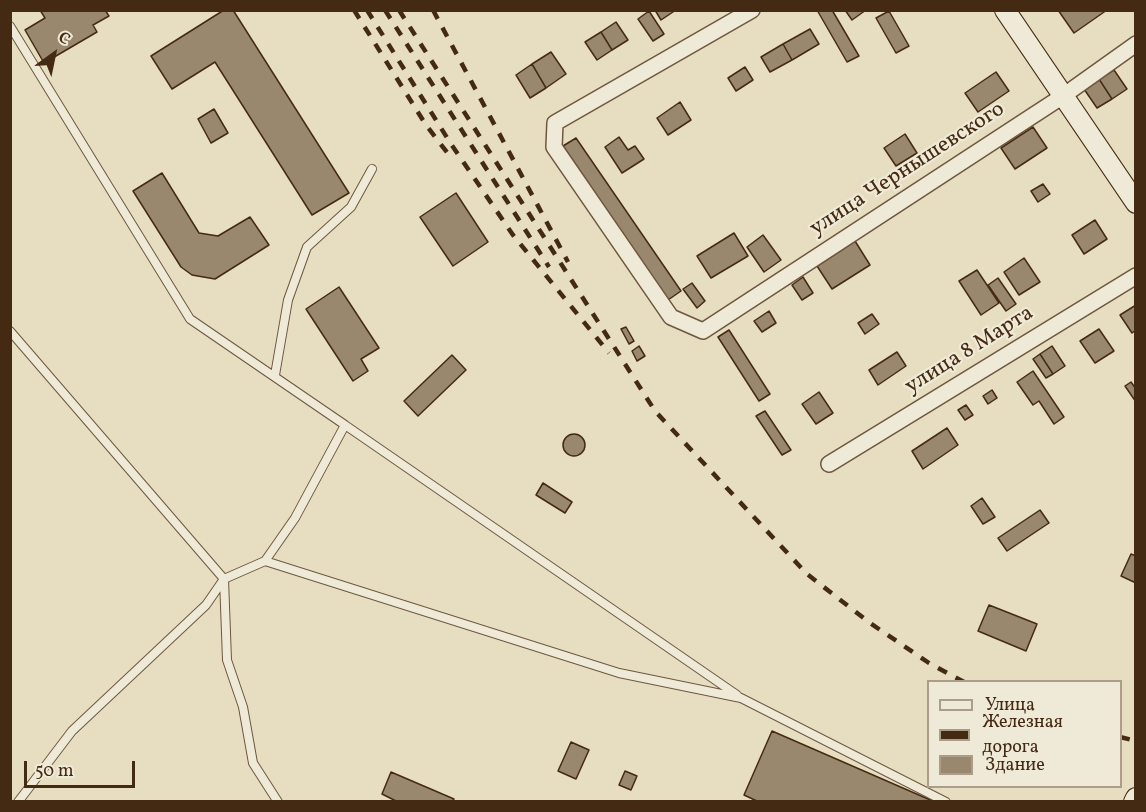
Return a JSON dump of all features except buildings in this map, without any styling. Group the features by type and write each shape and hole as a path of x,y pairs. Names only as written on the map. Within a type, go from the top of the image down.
{"main road":[{"path":"1005,10 1136,203"}],"street":[{"name":"улица Чернышевского","path":"752,10 555,123 554,147 671,317 703,331 1063,96 1136,44"},
{"name":"улица 8 Марта","path":"829,464 1136,276"}],"lane":[{"path":"10,26 190,319 275,375 741,698 946,801"},
{"path":"275,375 288,300 307,247 351,207 372,169"},
{"path":"10,332 224,579 227,660 243,706 253,763 278,801"},
{"path":"18,801 72,731 206,605 224,579 265,561 295,518 345,425"},
{"path":"265,561 619,673 741,698"}],"railway":[{"path":"354,10 426,125 449,155"},
{"path":"367,10 451,144 513,235 609,353"},
{"path":"385,10 549,267"},
{"path":"399,10 655,411 807,574 870,623 929,663 960,680"},
{"path":"433,10 568,262"},
{"path":"1122,738 1136,741"}]}
